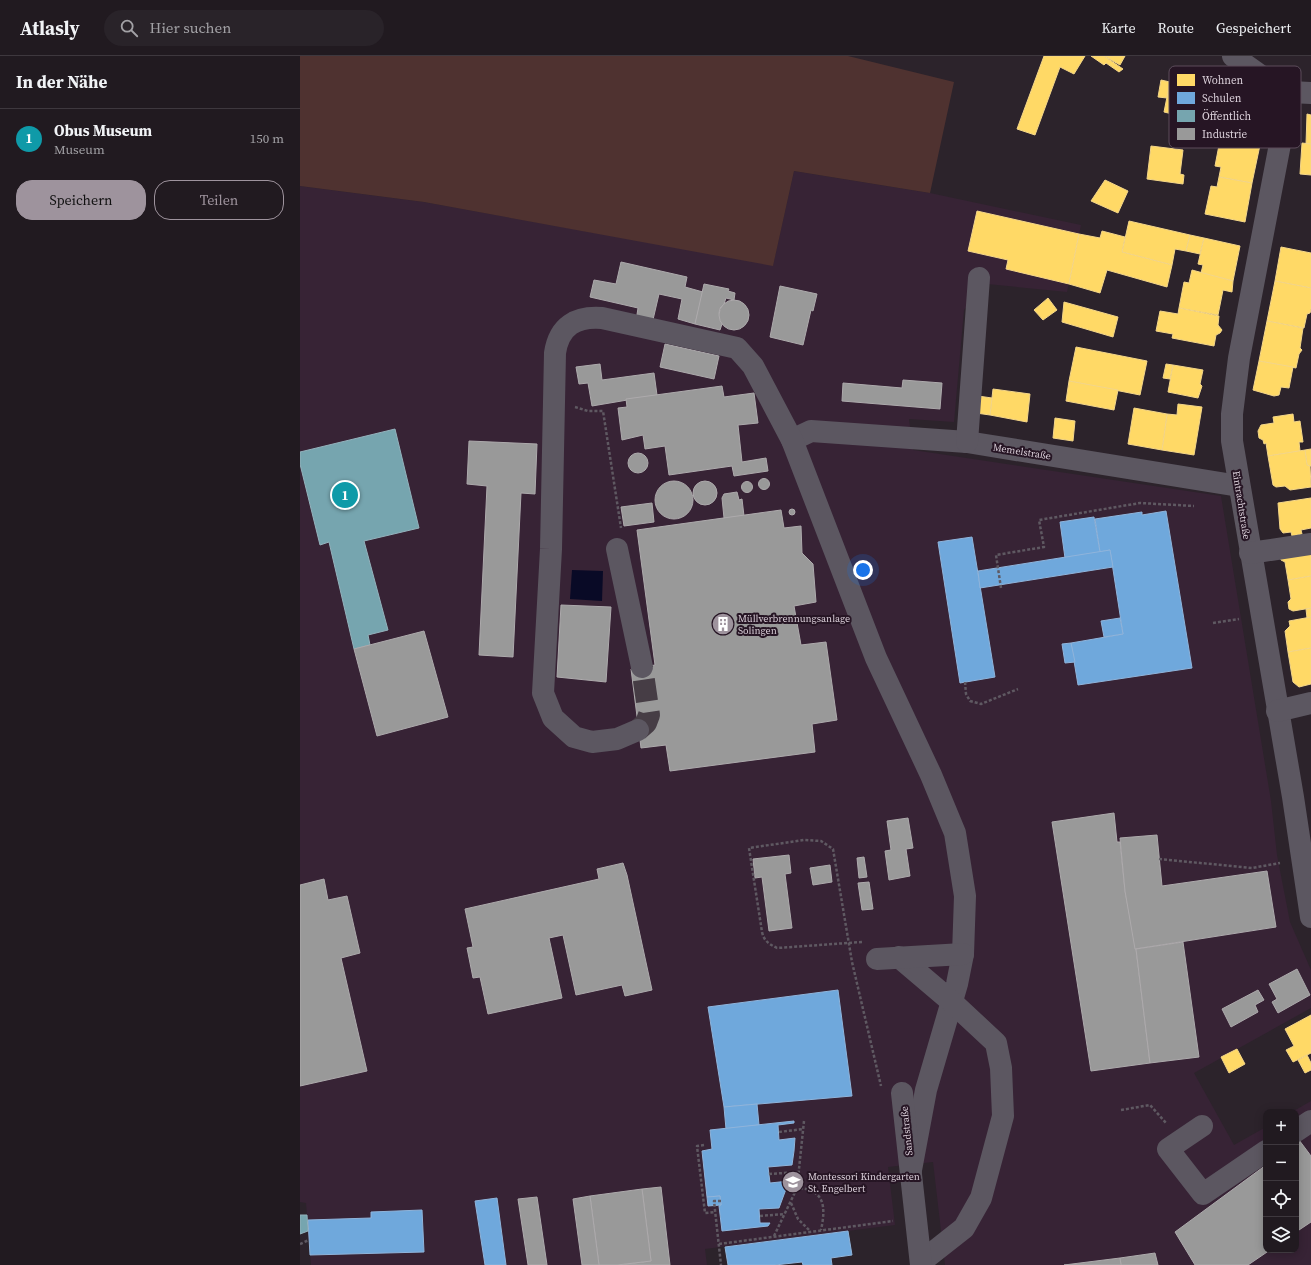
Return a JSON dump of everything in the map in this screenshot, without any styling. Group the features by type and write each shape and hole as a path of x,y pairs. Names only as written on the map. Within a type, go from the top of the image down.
{"street":[{"path":"1233,56 1247,66"},
{"path":"1301,93 1311,93"},
{"name":"Eintrachtstraße","path":"1279,148 1239,358 1232,414 1232,441 1238,486 1293,797 1311,917"},
{"path":"968,442 979,278"},
{"path":"638,730 617,739 592,742 574,737 553,718 543,693 551,549 554,389 557,341 564,330 575,321 587,317 602,318 737,348 753,366 792,440 876,658 931,775 955,833 965,896 963,954 952,1002 926,1090 910,1170"},
{"name":"Memelstraße","path":"792,440 811,431 968,442 1238,486"},
{"path":"620,542 642,667"},
{"path":"1250,553 1311,544"},
{"path":"1277,711 1311,703"},
{"path":"873,950 899,957 963,954"},
{"path":"899,957 952,1002 996,1043 1001,1068 1003,1116 981,1198 964,1228 921,1263"},
{"name":"Sandstraße","path":"902,1093 921,1263"},
{"path":"1202,1126 1168,1149 1203,1194 1263,1153"}],"path":[{"path":"573,406 588,411 603,411 620,542"},
{"path":"1002,588 996,555 1044,547 1039,520 1140,503 1194,506"},
{"path":"1213,623 1261,615"},
{"path":"965,682 966,694 970,701 981,704 1018,689"},
{"path":"873,950 849,943 777,948 769,944 764,939 762,932 749,848 804,840 821,841 833,849 849,943 881,1086"},
{"path":"1159,859 1252,868 1301,858"},
{"path":"1121,1110 1150,1105 1181,1141"},
{"path":"774,1236 797,1188 804,1121"},
{"path":"779,1132 804,1129"},
{"path":"704,1145 697,1146 705,1213 715,1212"},
{"path":"769,1174 799,1172"},
{"path":"797,1188 811,1189 821,1199 825,1210 821,1230"},
{"path":"721,1201 714,1201 722,1265"},
{"path":"791,1202 798,1219 810,1231"},
{"path":"760,1216 785,1214"},
{"path":"719,1244 916,1218"},
{"path":"300,1244 309,1240"}],"shaded area":[{"path":"300,56 848,56 954,82 930,193 794,171 773,266 424,202 300,186"},
{"path":"794,171 930,193 1081,225 1067,292 987,284 964,310 954,422 909,419 913,450 1221,496 1271,801 1277,855 1290,922 1311,970 1311,1008 1194,1073 1234,1145 1263,1129 1263,1253 1299,1253 1299,1109 1297,1109 1311,1101 1311,1265 1158,1265 1155,1253 1069,1265 945,1265 933,1162 888,1167 895,1225 705,1249 707,1265 311,1265 306,1203 300,1202 300,186 424,202 773,265"}],"water":[{"path":"572,570 603,571 602,601 570,599"}],"building: Wohnen":[{"path":"1044,56 1085,56 1074,74 1060,67 1035,135 1017,129"},
{"path":"1091,56 1104,56 1123,69 1119,72 1106,63 1104,65"},
{"path":"1104,56 1125,56 1120,65"},
{"path":"1161,80 1169,82 1167,98 1158,97"},
{"path":"1169,87 1169,113 1164,112"},
{"path":"1307,114 1311,115 1311,144 1306,144"},
{"path":"1302,143 1311,144 1311,175 1300,174"},
{"path":"1151,146 1183,150 1180,174 1184,175 1183,184 1147,179"},
{"path":"1218,148 1259,148 1252,183 1219,177 1221,167 1215,166"},
{"path":"1219,177 1252,183 1245,222 1205,214 1211,186 1217,187"},
{"path":"1105,180 1128,191 1118,213 1091,201"},
{"path":"977,211 1079,234 1069,284 1006,269 1008,260 968,251"},
{"path":"1129,221 1190,235 1186,251 1175,249 1172,265 1122,252"},
{"path":"1102,231 1125,237 1122,252 1172,265 1167,287 1107,270 1100,293 1069,284 1079,234 1100,238"},
{"path":"1190,235 1204,238 1200,254 1186,251"},
{"path":"1204,238 1240,246 1233,281 1201,273 1203,265 1198,264"},
{"path":"1281,247 1311,253 1311,288 1275,281"},
{"path":"1192,270 1233,281 1232,292 1223,290 1218,315 1179,308 1184,282 1189,283"},
{"path":"1275,281 1311,288 1311,309 1310,313 1307,314 1304,328 1267,321"},
{"path":"1048,298 1057,310 1043,320 1034,310"},
{"path":"1064,302 1118,317 1113,337 1062,322"},
{"path":"1179,308 1219,316 1218,325 1222,330 1216,335 1214,346 1172,338 1173,334 1156,331 1160,311 1178,314"},
{"path":"1267,321 1303,328 1300,348 1302,350 1299,354 1296,368 1259,361"},
{"path":"1076,347 1147,361 1140,395 1069,381"},
{"path":"1259,361 1293,367 1289,388 1281,387 1279,395 1274,396 1253,390"},
{"path":"1166,364 1173,365 1170,379 1163,378"},
{"path":"1173,365 1203,370 1200,384 1202,386 1198,398 1168,392"},
{"path":"1069,381 1118,390 1114,410 1066,401"},
{"path":"993,389 1030,394 1027,422 990,415"},
{"path":"978,396 992,398 990,415 976,413"},
{"path":"1178,404 1202,407 1194,455 1162,450 1167,414 1177,415"},
{"path":"1134,408 1167,414 1162,450 1128,444"},
{"path":"1293,414 1294,422 1300,421 1303,442 1299,442 1300,451 1268,456 1266,443 1264,444 1263,440 1259,438 1258,431 1261,425 1274,423 1273,417"},
{"path":"1055,418 1075,421 1073,441 1053,438"},
{"path":"1311,449 1310,466 1307,465 1305,450"},
{"path":"1305,450 1307,465 1310,466 1311,487 1290,490 1285,486 1276,487 1273,485 1268,456"},
{"path":"1311,498 1311,528 1301,530 1302,534 1292,536 1291,532 1283,533 1280,529 1278,503"},
{"path":"1311,548 1311,576 1288,580 1285,562 1281,560 1280,555"},
{"path":"1311,576 1311,608 1293,611 1289,609 1288,602 1291,599 1288,580"},
{"path":"1311,608 1311,617 1307,618 1306,609"},
{"path":"1311,617 1311,648 1288,652 1285,631 1290,626 1289,621"},
{"path":"1311,648 1311,684 1299,687 1293,682 1288,652"},
{"path":"1311,1015 1311,1053 1293,1062 1286,1050 1294,1046 1285,1029"},
{"path":"1237,1049 1245,1064 1229,1073 1221,1057"},
{"path":"1307,1055 1311,1063 1311,1070 1305,1073 1298,1060"}],"building: Schulen":[{"path":"1166,511 1192,668 1078,685 1071,643 1123,634 1110,550 1100,552 1095,519 1142,512 1142,515"},
{"path":"1094,517 1100,552 1065,558 1060,522"},
{"path":"972,537 995,677 960,683 938,542"},
{"path":"1110,550 1113,567 980,588 978,571"},
{"path":"1120,618 1123,634 1104,637 1101,621"},
{"path":"1071,643 1075,662 1065,663 1062,644"},
{"path":"838,990 852,1096 724,1107 708,1007"},
{"path":"757,1104 759,1125 726,1129 724,1107"},
{"path":"794,1121 794,1123 778,1125 779,1140 795,1138 792,1165 768,1167 770,1183 789,1181 779,1208 759,1209 760,1223 770,1223 768,1226 722,1231 719,1206 721,1205 720,1196 707,1197 702,1151 712,1149 710,1130"},
{"path":"720,1196 721,1205 708,1206 707,1197"},
{"path":"497,1198 506,1265 485,1265 475,1201"},
{"path":"422,1210 424,1252 310,1255 308,1220 371,1218 371,1212"},
{"path":"848,1231 852,1255 831,1258 832,1265 803,1265 802,1262 775,1265 728,1265 725,1247"}],"building: Öffentlich":[{"path":"395,429 419,528 364,541 388,630 368,635 370,645 354,649 329,542 320,545 300,464 300,452"},
{"path":"300,1215 307,1215 308,1231 300,1234"}],"building: Industrie":[{"path":"621,262 687,277 685,287 703,292 695,324 678,319 682,299 659,294 652,324 636,321 638,308 590,297 594,280 616,284"},
{"path":"704,284 729,289 728,291 735,293 734,300 726,298 724,304 720,308 719,313 722,324 720,330 695,324"},
{"path":"780,286 817,294 813,311 811,310 803,345 770,337"},
{"path":"734,300 740,301 748,309 748,321 740,329 734,330 728,329 720,321 719,315 720,309 728,301"},
{"path":"665,344 719,356 714,379 660,367"},
{"path":"600,364 602,380 654,373 657,395 592,406 588,383 579,384 576,367"},
{"path":"903,380 942,383 940,409 842,401 843,383 902,388"},
{"path":"722,386 724,397 754,393 758,423 738,425 742,462 766,458 768,471 734,476 732,466 669,475 665,446 645,449 643,435 622,440 618,408 627,407 626,399"},
{"path":"469,441 537,444 535,494 521,493 513,657 479,655 487,486 467,484"},
{"path":"638,453 645,456 648,463 645,470 638,473 631,470 628,463 631,456"},
{"path":"762,479 766,479 768,480 768,488 762,489 759,486 759,482"},
{"path":"670,481 678,481 685,484 690,489 693,500 690,511 685,516 678,519 670,519 663,516 658,511 655,504 655,496 658,489 663,484"},
{"path":"705,481 710,482 716,488 716,498 710,504 705,505 700,504 694,498 693,493 694,488 700,482"},
{"path":"747,481 751,483 753,487 751,491 747,493 743,491 741,487 743,483"},
{"path":"737,492 739,500 742,499 744,516 724,518 722,498 724,494"},
{"path":"652,503 654,522 624,526 621,507"},
{"path":"792,509 795,512 792,515 789,512"},
{"name":"Müllverbrennungsanlage Solingen","path":"781,510 784,528 801,526 802,553 813,564 816,602 794,606 801,645 826,642 837,720 812,724 815,752 670,771 666,745 641,748 631,669 655,665 637,530"},
{"path":"561,605 611,607 606,682 557,677"},
{"path":"424,631 448,717 377,736 354,649"},
{"path":"1114,813 1117,842 1120,842 1125,891 1136,949 1150,1063 1091,1071 1052,822"},
{"path":"908,818 913,848 906,849 910,876 889,880 885,851 891,850 887,821"},
{"path":"1157,835 1162,886 1267,871 1276,927 1135,949 1125,891 1120,838"},
{"path":"789,855 791,873 785,874 792,928 769,931 762,877 755,878 753,859"},
{"path":"864,857 867,877 859,878 857,858"},
{"path":"623,863 627,875 652,990 625,996 622,985 576,995 563,935 549,938 562,998 488,1014 480,977 473,978 467,948 473,947 465,909 599,879 597,869"},
{"path":"830,865 832,882 813,885 810,868"},
{"path":"324,879 328,900 347,896 360,953 341,958 367,1071 300,1086 300,885"},
{"path":"869,882 873,909 862,910 858,883"},
{"path":"1183,942 1199,1057 1150,1063 1136,949"},
{"path":"1297,969 1310,995 1278,1013 1272,1002 1277,999 1269,984"},
{"path":"1258,990 1264,1000 1255,1005 1258,1012 1231,1027 1222,1009"},
{"path":"1299,1140 1311,1156 1311,1222 1299,1230"},
{"path":"1263,1167 1263,1253 1266,1253 1248,1265 1195,1265 1175,1232"},
{"path":"661,1187 670,1265 617,1265 651,1261 642,1189"},
{"path":"642,1189 651,1261 617,1265 599,1265 590,1196"},
{"path":"590,1196 599,1265 582,1265 573,1199"},
{"path":"537,1197 547,1265 528,1265 518,1199"},
{"path":"1155,1253 1158,1265 1121,1265 1120,1258"},
{"path":"1120,1258 1121,1265 1064,1265"}],"tunnel":[{"path":"638,730 646,723 649,715 642,667"}],"place":[{"name":"Obus Museum","path":"345,495"},
{"name":"Müllverbrennungsanlage Solingen","path":"723,624"},
{"name":"Montessori Kindergarten St. Engelbert","path":"793,1182"}]}
